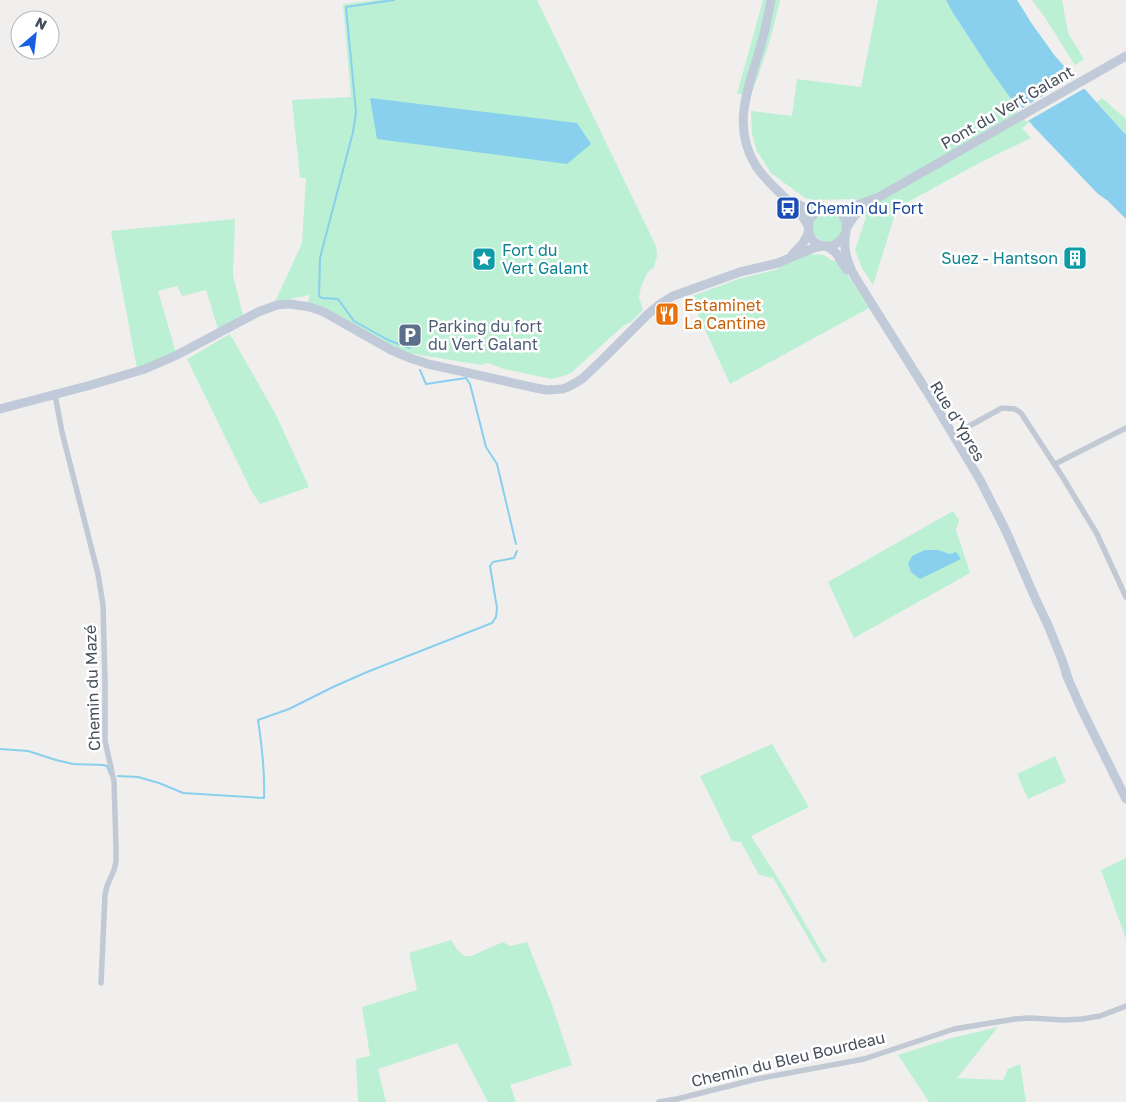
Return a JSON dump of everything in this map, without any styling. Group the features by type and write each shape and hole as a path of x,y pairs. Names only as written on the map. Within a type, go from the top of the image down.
{"main road":[{"path":"771,0 761,45 745,97 743,123 747,146 754,162 766,179 802,218 815,242 824,246"},
{"name":"Pont du Vert Galant","path":"879,197 1126,56"},
{"path":"781,194 794,203 816,210 827,208 836,210 847,209 879,197"},
{"path":"0,408 55,395 151,367 177,356 253,314 281,305 300,305 315,308 391,350 428,364 536,388 553,390 565,388 587,375 647,315 669,299 740,272 783,260 810,249 839,243 856,215 879,197"},
{"path":"783,260 801,245 809,230 811,217 821,209"},
{"path":"836,210 844,217 846,231"},
{"name":"Rue d'Ypres","path":"846,231 845,248 855,277 972,466 1004,526 1036,600 1049,644 1068,678 1126,799"},
{"name":"Rue d'Ypres","path":"824,246 836,253 864,293"},
{"name":"Rue d'Ypres","path":"909,364 924,398 962,460 985,492"},
{"name":"Rue d'Ypres","path":"1116,778 1126,791"}],"street":[{"name":"Chemin du Mazé","path":"55,395 62,432 96,566 103,605 105,741 114,781 116,862 105,895 102,983"},
{"path":"953,435 1002,408 1015,408 1021,413 1055,464 1097,534 1126,597"},
{"path":"1055,464 1126,428"},
{"name":"Chemin du Bleu Bourdeau","path":"659,1102 749,1081 872,1057 954,1029 1015,1018 1082,1019 1100,1016 1126,1006"}],"green space":[{"path":"378,0 537,0 656,246 657,256 654,267 647,273 641,287 639,297 643,310 571,373 551,379 504,369 488,363 481,365 403,352 308,301 310,295 275,302 302,243 306,178 300,178 292,100 351,97 343,4"},
{"path":"763,0 780,0 771,36 751,95 737,94"},
{"path":"878,0 946,0 993,73 1030,122 1022,128 1031,138 983,161 897,208 873,285 862,268 855,250 866,217 855,199 812,200 805,198 771,173 757,151 752,134 751,111 792,116 797,79 861,87"},
{"path":"1032,0 1062,0 1068,33 1084,59 1075,65"},
{"path":"1102,98 1126,119 1126,135 1097,102"},
{"path":"828,212 839,216 843,227 839,238 828,242 817,238 813,227 817,216"},
{"path":"235,219 233,276 243,315 218,329 206,290 182,296 177,286 158,291 176,353 137,368 111,231"},
{"path":"807,254 824,255 833,261 838,260 869,308 730,384 690,297 738,279 775,270"},
{"path":"230,334 276,415 309,487 260,504 252,492 187,359"},
{"path":"953,511 959,520 956,530 970,573 854,638 828,582"},
{"path":"772,744 809,807 751,836 785,889 827,961 823,963 773,878 759,875 741,842 732,841 700,776"},
{"path":"1055,756 1066,782 1028,799 1017,774"},
{"path":"1126,858 1126,939 1101,870"},
{"path":"451,940 459,951 467,956 503,942 510,946 527,942 551,1002 572,1065 510,1085 516,1102 488,1102 457,1043 378,1069 386,1102 358,1102 356,1059 370,1056 362,1007 417,990 409,953"},
{"path":"998,1027 957,1078 1003,1080 1008,1069 1020,1064 1026,1102 929,1102 898,1055 948,1039"}],"water":[{"path":"946,0 1017,0 1055,56 1126,135 1126,219 1098,194 1033,126 991,71"},
{"path":"370,98 577,123 591,144 567,164 377,139"},
{"path":"925,550 938,550 950,554 956,552 961,559 920,579 911,572 908,564 912,556"}],"pier":[{"path":"1077,76 1087,87 1026,122 1017,111"}],"waterway":[{"path":"394,0 346,7 356,112 353,132 320,258 319,296 322,298 338,299 354,321 388,340 410,348"},
{"path":"420,370 426,384 466,378 470,384 486,447 497,464 516,544"},
{"path":"118,776 138,777 183,793 264,798 263,759 258,720 289,709 367,672 492,623 496,617 497,608 490,566 493,562 514,558 517,551"},
{"path":"0,749 28,751 73,764 103,765 107,766 110,774"}],"place":[{"name":"Chemin du Fort","path":"788,208"},
{"name":"Suez - Hantson","path":"1075,258"},
{"name":"Fort du Vert Galant","path":"484,259"},
{"name":"Estaminet La Cantine","path":"667,314"},
{"name":"Parking du fort du Vert Galant","path":"410,335"}]}
